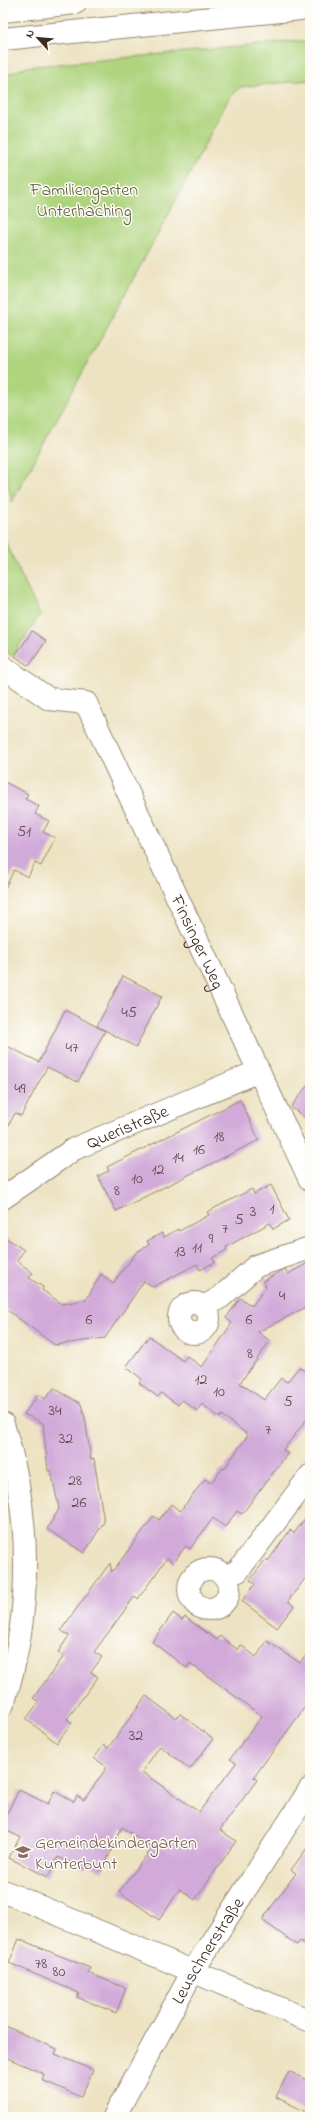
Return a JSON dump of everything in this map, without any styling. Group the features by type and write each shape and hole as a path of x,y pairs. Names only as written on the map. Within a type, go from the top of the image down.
{"main road":[{"path":"3,11 75,3"},
{"path":"3,38 310,8"},
{"name":"Finsinger Weg","path":"3,667 49,699 86,703 310,1180"},
{"name":"Queristraße","path":"3,1198 74,1149 259,1071"},
{"path":"204,1307 221,1297 256,1266 310,1248"},
{"path":"3,1424 15,1466 23,1529 25,1594 14,1669 3,1704"},
{"path":"225,1576 238,1571 310,1476"},
{"name":"Leuschnerstraße","path":"114,2117 193,1971 310,1789"},
{"path":"3,1892 310,2021"}],"green space":[{"name":"Familiengarten Unterhaching","path":"310,40 310,80 240,87 228,100 181,191 12,502 3,463 3,76 26,67"},
{"path":"3,537 40,615 12,656 3,650"}],"building":[{"path":"32,631 46,641 29,666 15,656"},
{"path":"3,781 28,794 25,799 39,806 35,814 49,821 43,832 55,838 41,866 35,863 28,877 14,870 3,892"},
{"path":"123,976 162,996 136,1047 97,1026"},
{"path":"65,1010 105,1031 78,1082 47,1067 21,1116 15,1113 3,1136 3,1044 39,1062"},
{"path":"310,1082 310,1122 291,1107"},
{"path":"240,1100 259,1140 116,1211 98,1176 109,1171 107,1167"},
{"path":"271,1185 289,1220 273,1229 270,1223 226,1247 227,1250 212,1258 215,1262 200,1270 197,1264 153,1287 144,1281 105,1338 55,1345 3,1307 3,1236 24,1250 17,1261 33,1273 29,1278 43,1287 42,1290 62,1304 86,1300 101,1274 113,1283 137,1252 149,1245 147,1241 162,1233 164,1237 178,1229 179,1231 209,1215 207,1212 252,1189 254,1194"},
{"path":"310,1262 310,1305 258,1332 270,1341 240,1383 264,1400 281,1378 287,1382 299,1367 310,1375 310,1415 283,1450 288,1453 242,1514 237,1511 225,1527 213,1518 190,1549 186,1546 173,1563 167,1558 138,1599 135,1596 94,1652 102,1657 91,1672 98,1677 67,1719 72,1723 57,1743 26,1719 39,1702 33,1698 64,1656 58,1652 69,1636 61,1630 110,1563 112,1572 154,1516 159,1520 171,1504 180,1511 205,1479 211,1483 223,1468 224,1469 248,1435 222,1415 220,1418 202,1404 197,1411 182,1400 178,1405 161,1393 158,1397 139,1383 142,1379 126,1367 149,1336 183,1361 187,1356 202,1367 232,1323 226,1318 240,1298 252,1306 266,1287 263,1281 285,1269 288,1274"},
{"path":"54,1388 81,1404 85,1418 91,1460 94,1459 104,1522 84,1553 47,1529 59,1509 51,1470 48,1471 43,1423 24,1414 39,1394 45,1399"},
{"path":"310,1512 310,1572 288,1601 294,1606 277,1628 242,1601 255,1584 250,1580 266,1559 268,1561 290,1530 294,1533"},
{"path":"173,1613 182,1620 185,1617 217,1640 220,1636 238,1650 241,1645 256,1657 267,1641 300,1663 310,1650 310,1700 254,1777 257,1780 220,1830 236,1841 195,1900 180,1889 159,1920 119,1892 152,1848 122,1827 102,1871 87,1864 84,1869 58,1857 48,1877 9,1858 20,1837 3,1829 3,1821 19,1790 48,1804 54,1791 74,1802 77,1796 84,1800 107,1767 94,1758 104,1745 108,1748 146,1696 176,1718 180,1714 213,1739 190,1769 160,1746 142,1772 199,1812 236,1763 230,1759 262,1716 190,1663 187,1668 152,1642"},
{"path":"310,1844 310,1947 300,1941 297,1945 262,1920 296,1873 291,1870"},
{"path":"19,1939 90,1968 88,1973 126,1988 116,2013 77,1997 79,1993 9,1963"},
{"path":"3,2025 57,2049 55,2054 93,2070 81,2097 42,2080 44,2074 3,2056"},
{"path":"289,2071 310,2082 310,2114 276,2097"}],"place":[{"name":"Gemeindekindergarten Kunterbunt","path":"23,1852"}]}
